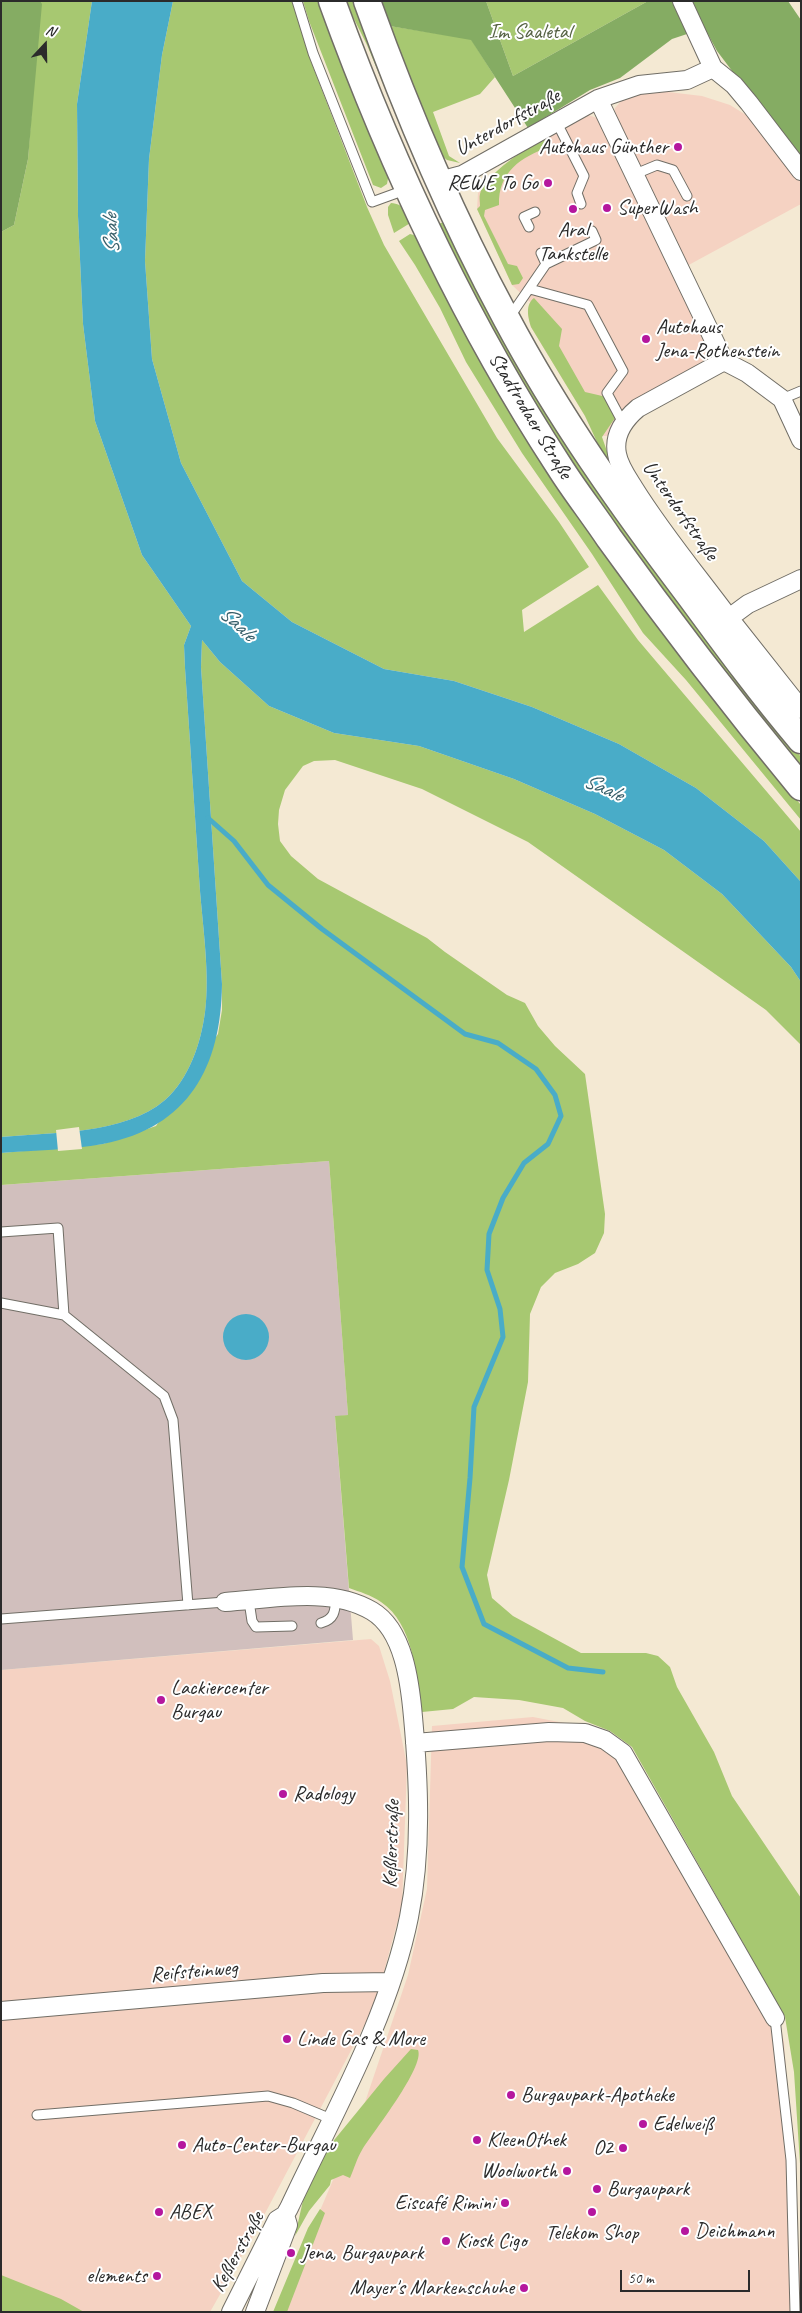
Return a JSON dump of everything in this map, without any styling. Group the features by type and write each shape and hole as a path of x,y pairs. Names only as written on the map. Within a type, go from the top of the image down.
{"main road":[{"name":"Stadtrodaer Straße","path":"332,1 358,75 407,190 452,282 559,466 656,603 801,787"},
{"name":"Stadtrodaer Straße","path":"367,1 415,129 438,181 507,320 580,442 636,526 801,740"},
{"path":"407,190 438,181"}],"street":[{"path":"682,1 713,68 734,85 801,171"},
{"name":"Unterdorfstraße","path":"438,181 462,174 598,99 639,85 688,80 713,68"},
{"path":"598,99 724,361 748,373 782,399 801,440"},
{"path":"623,423 638,408 724,361"},
{"name":"Unterdorfstraße","path":"623,423 616,452 620,464 644,505 801,710"},
{"path":"729,618 748,604 801,579"},
{"name":"Keßlerstraße","path":"225,1602 336,1597 371,1610 380,1616 390,1627 396,1639 406,1672 412,1707 418,1815 413,1896 392,1982 375,2024 285,2215 276,2220 231,2312"},
{"path":"415,1743 549,1732 585,1733 605,1740 623,1753 775,2018"},
{"name":"Reifsteinweg","path":"1,2011 323,1983 392,1982"},
{"name":"Keßlerstraße","path":"255,2312 288,2225 285,2215"}],"lane":[{"path":"296,1 313,53 372,202 407,190"},
{"path":"556,121 584,176 575,194 581,204"},
{"path":"633,175 657,165 673,170 687,196"},
{"path":"529,227 524,217 535,212"},
{"path":"507,320 546,264 596,240 592,231"},
{"path":"541,253 546,264"},
{"path":"530,289 588,305 623,371 607,393 623,423"},
{"path":"782,399 801,392"},
{"path":"1,1232 58,1228 64,1315"},
{"path":"1,1303 64,1315 164,1396 173,1420 188,1605"},
{"path":"321,1623 333,1617 336,1597"},
{"path":"249,1600 252,1621 256,1627 292,1626"},
{"path":"1,1619 225,1602"},
{"path":"775,2018 791,2160 795,2312"},
{"path":"37,2115 268,2096 293,2103 331,2119"}],"shaded area":[{"path":"651,90 702,96 730,105 759,123 801,179 801,204 685,267 614,114 615,108 624,98"},
{"path":"585,114 597,118 601,122 708,343 708,351 700,366 612,436 595,436 585,416 531,327 528,315 530,302 512,285 477,209 478,193 510,161 534,143"},
{"path":"329,1161 348,1415 335,1417 353,1640 1,1670 1,1185"},
{"path":"371,1639 379,1646 390,1681 407,1765 402,1905 375,2005 252,2238 210,2312 1,2312 1,1670"},
{"path":"533,1717 575,1725 614,1738 776,2007 784,2042 801,2284 801,2312 277,2312 361,2114 408,1975 427,1889 432,1726"}],"green space":[{"path":"1,1 40,1 42,4 28,159 14,225 1,232"},
{"path":"40,1 92,1 77,104 78,216 83,324 95,421 142,555 191,626 184,645 185,668 207,984 205,1012 197,1048 181,1082 165,1100 129,1120 109,1126 87,1130 1,1137 1,232 14,225 28,159"},
{"path":"173,1 292,1 310,59 367,207 384,245 497,438 559,522 589,567 522,610 524,632 598,585 638,640 801,832 801,882 764,841 696,788 619,744 532,707 454,681 384,669 292,622 242,581 181,463 152,359 145,261 149,159 162,55"},
{"path":"303,1 322,1 389,173 387,184 381,188 373,185 309,21"},
{"path":"345,1 356,1 418,157 414,159 367,45"},
{"path":"377,1 486,1 513,76 648,1 672,1 687,34 672,39 620,78 590,90 528,128 471,40 384,25"},
{"name":"Im Saaletal","path":"486,1 648,1 513,76"},
{"path":"690,1 788,1 801,20 801,162 717,51"},
{"path":"384,25 471,39 495,77 480,94 433,112 449,156 460,163 447,160 440,154"},
{"path":"546,137 551,140 549,147 529,156 513,167 502,183 499,205 485,210 484,216 508,264 517,266 523,278 519,284 512,285 477,209 480,206 480,195 483,186 498,170"},
{"path":"391,203 402,207 412,222 394,233 388,215 388,207"},
{"path":"446,221 748,691 801,757 801,770 668,599 583,483 525,390 436,225"},
{"path":"410,234 417,236 790,792 801,805 801,820 686,680 643,633 592,554 522,453 466,362 440,308 399,241"},
{"path":"534,298 562,329 559,346 585,392 611,398 615,418 602,437 611,463 801,717 801,724 608,466 585,416 531,327 528,308"},
{"path":"202,640 220,662 269,706 334,733 419,746 514,779 595,814 664,850 722,894 791,967 801,982 801,1045 766,1010 528,842 422,789 335,760 314,761 303,766 285,790 279,810 278,824 280,841 291,856 318,879 427,938 507,995 525,1003 538,1026 555,1046 585,1074 605,1214 604,1233 595,1253 578,1264 555,1273 541,1287 530,1314 528,1382 509,1480 487,1575 492,1598 513,1616 581,1653 646,1653 658,1656 670,1667 677,1687 714,1752 732,1796 801,1898 801,2179 794,2072 785,2017 632,1747 610,1731 585,1721 563,1708 519,1700 474,1697 453,1709 422,1712 412,1652 400,1623 381,1602 349,1588 335,1416 348,1415 329,1161 1,1185 1,1153 103,1144 156,1126 218,1034 222,1010 222,984 201,667"},
{"path":"411,2049 418,2050 418,2058 414,2070 397,2100 362,2150 350,2178 343,2175 331,2180 330,2185 309,2211 295,2236 304,2196 326,2150"},
{"path":"320,2209 325,2213 287,2312 273,2312 308,2228"},
{"path":"1,2275 61,2299 84,2312 1,2312"}],"water":[{"name":"Saale","path":"92,1 173,1 162,55 149,159 145,261 152,359 181,463 242,581 292,622 384,669 454,681 532,707 619,744 696,788 764,841 801,882 801,982 791,967 722,894 664,850 595,814 514,779 419,746 334,733 269,706 220,662 202,640 201,667 222,984 220,1014 215,1042 207,1067 194,1089 178,1108 158,1124 133,1136 91,1146 1,1153 1,1137 87,1130 109,1126 129,1120 165,1100 181,1082 192,1060 197,1048 205,1012 207,983 206,952 200,891 184,645 191,626 142,555 95,421 83,324 78,216 77,104"},
{"path":"241,1314 251,1314 265,1324 269,1337 265,1350 259,1356 251,1360 241,1360 227,1350 223,1342 223,1332 233,1318"}],"pier":[{"path":"79,1127 82,1149 58,1151 56,1130"}],"waterway":[{"path":"208,818 234,841 268,885 322,929 465,1034 498,1043 536,1069 555,1095 561,1116 548,1144 524,1163 503,1198 489,1234 487,1270 500,1309 503,1337 474,1407 462,1567 484,1624 568,1668 603,1672"}],"place":[{"name":"Autohaus Günther","path":"678,147"},
{"name":"REWE To Go","path":"548,183"},
{"name":"SuperWash","path":"607,208"},
{"name":"Aral Tankstelle","path":"573,209"},
{"name":"Autohaus Jena-Rothenstein","path":"646,339"},
{"name":"Lackiercenter Burgau","path":"161,1700"},
{"name":"Radology","path":"283,1794"},
{"name":"Linde Gas & More","path":"287,2039"},
{"name":"Burgaupark-Apotheke","path":"511,2095"},
{"name":"Edelweiß","path":"643,2124"},
{"name":"KleenOthek","path":"477,2140"},
{"name":"Auto-Center-Burgau","path":"182,2145"},
{"name":"O2","path":"623,2148"},
{"name":"Woolworth","path":"567,2171"},
{"name":"Burgaupark","path":"597,2189"},
{"name":"Eiscafé Rimini","path":"505,2203"},
{"name":"ABEX","path":"159,2212"},
{"name":"Telekom Shop","path":"592,2212"},
{"name":"Deichmann","path":"685,2231"},
{"name":"Kiosk Cigo","path":"446,2241"},
{"name":"Jena, Burgaupark","path":"291,2253"},
{"name":"elements","path":"157,2276"},
{"name":"Mayer's Markenschuhe","path":"524,2288"}]}
